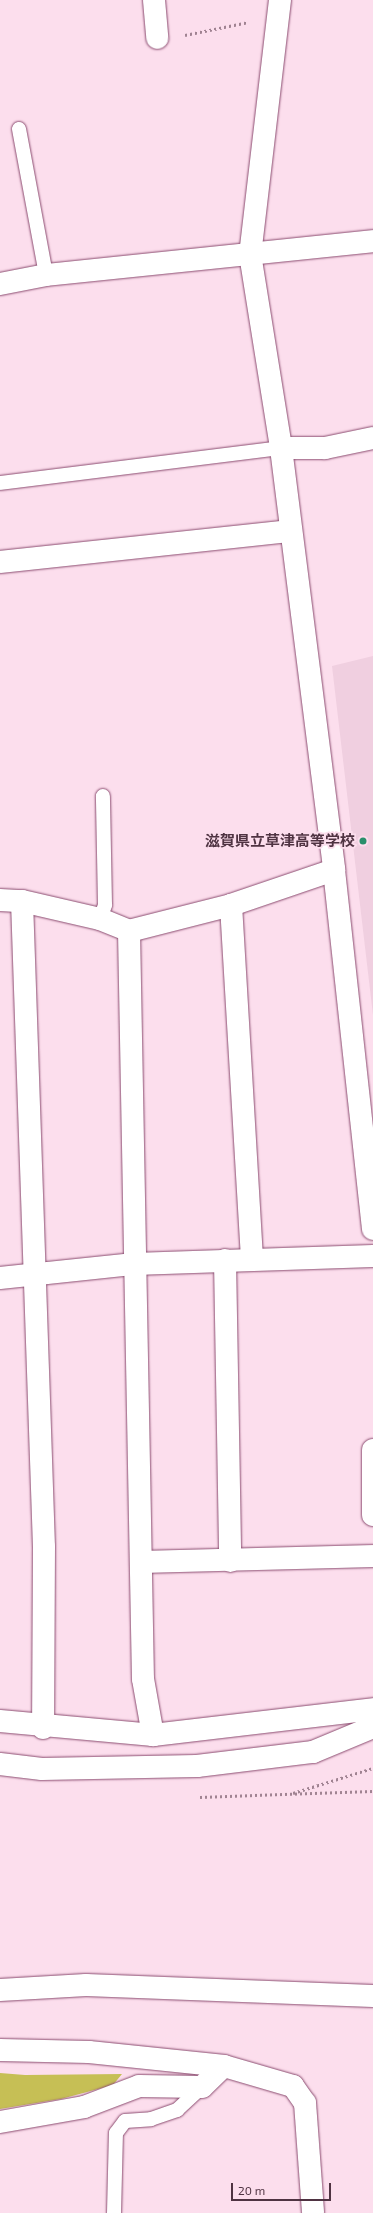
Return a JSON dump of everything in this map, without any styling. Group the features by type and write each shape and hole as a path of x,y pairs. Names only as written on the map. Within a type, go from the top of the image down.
{"street":[{"path":"154,0 156,38"},
{"path":"279,8 250,254 281,448 289,531 334,870 373,1229"},
{"path":"0,284 46,275 373,241"},
{"path":"281,448 325,448 373,438"},
{"path":"0,562 289,531"},
{"path":"0,900 22,901 100,919 129,931 231,905 334,870"},
{"path":"22,901 44,1547 43,1728"},
{"path":"231,905 252,1258"},
{"path":"129,931 134,1264 142,1562 143,1679 153,1735"},
{"path":"0,1278 134,1264 252,1258 373,1256"},
{"path":"225,1260 230,1561"},
{"path":"373,1450 373,1515"},
{"path":"142,1562 230,1561 373,1556"},
{"path":"0,1721 43,1728 153,1735 373,1709"},
{"path":"0,1764 42,1769 197,1766 313,1752 373,1727"},
{"path":"0,1990 86,1985 373,1996"},
{"path":"0,2050 89,2052 224,2066 283,2081 293,2086 306,2103 313,2213"},
{"path":"0,2122 84,2107 138,2086 202,2087 224,2066"}],"lane":[{"path":"19,129 46,275"},
{"path":"0,483 281,448"},
{"path":"100,919 105,905 103,796"},
{"path":"114,2213 116,2133 125,2120 152,2120 177,2110 202,2087"}],"path":[{"path":"156,38 279,8"},
{"path":"291,1794 373,1768"}],"shaded area":[{"name":"滋賀県立草津高等学校","path":"373,656 373,1015 332,666"},
{"path":"0,2073 25,2075 122,2074 113,2085 61,2099 0,2109"}],"place":[{"name":"滋賀県立草津高等学校","path":"363,841"}]}
